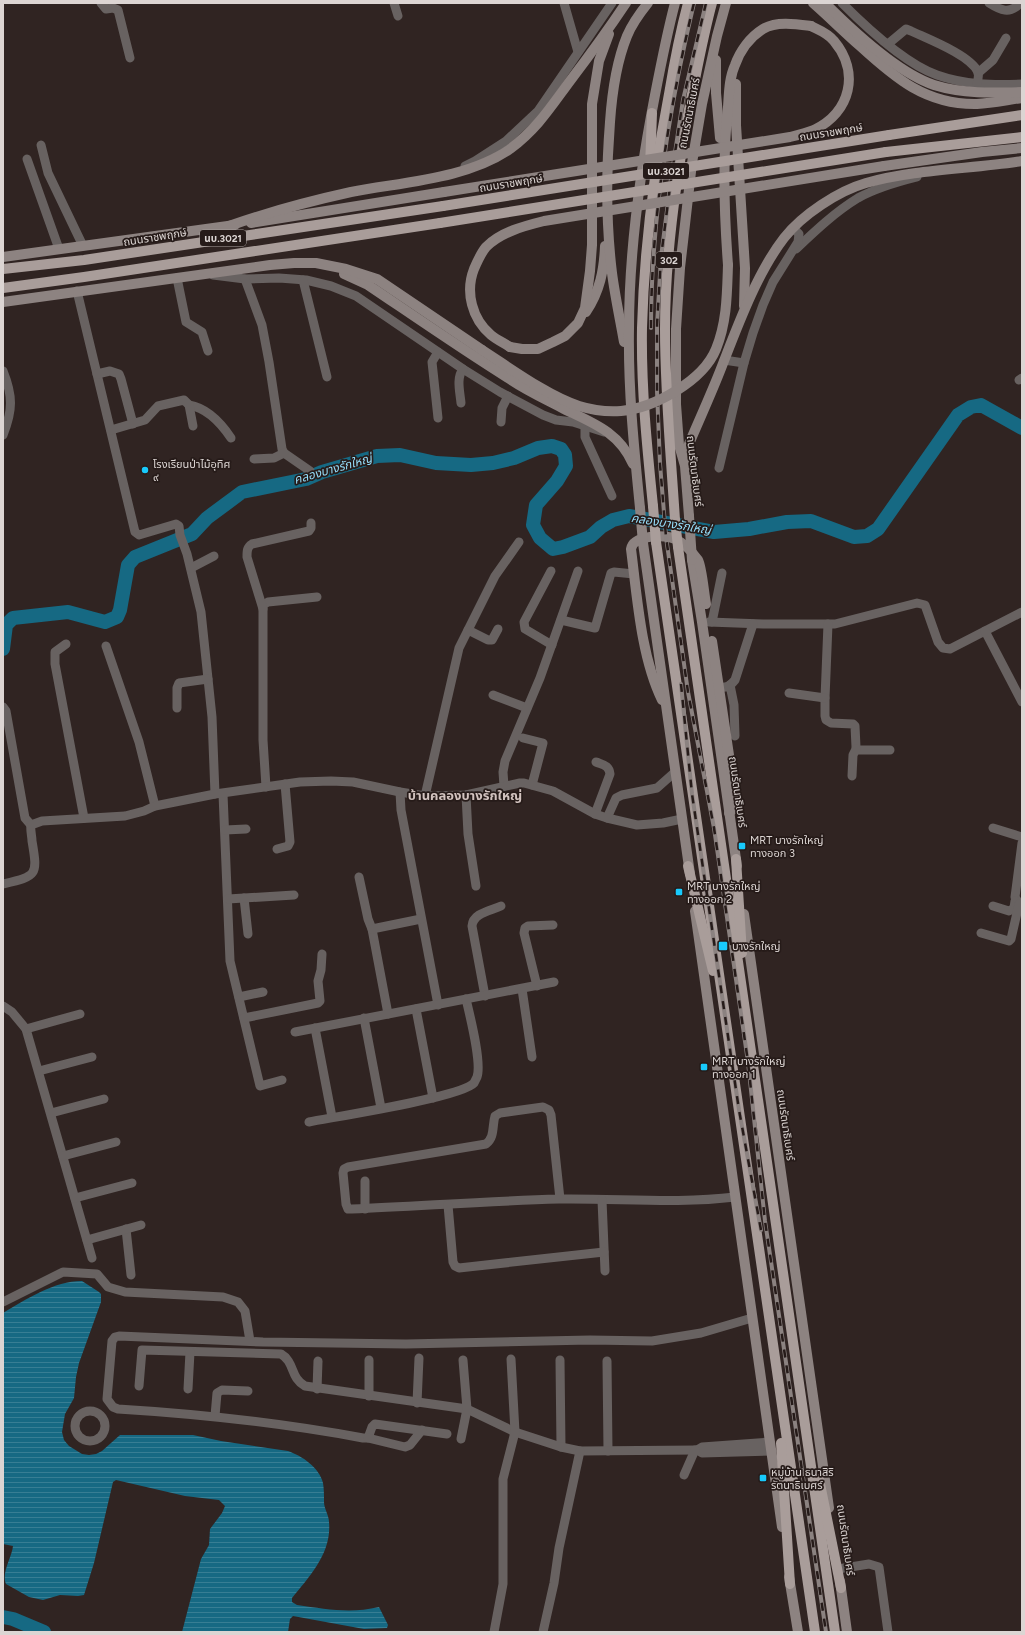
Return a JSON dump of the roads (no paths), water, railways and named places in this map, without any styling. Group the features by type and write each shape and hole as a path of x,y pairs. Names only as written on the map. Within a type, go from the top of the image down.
{"main road":[{"path":"229,226 273,211 351,192 459,172 493,159 510,149 526,136 545,117 626,3"},
{"path":"630,374 612,272 608,199 608,150 611,108 620,58 627,36 638,16 648,3"},
{"path":"675,3 668,28 652,113 636,219 629,329 630,374 636,470 643,543 666,709 798,1632"},
{"name":"ถนนรัตนาธิเบศร์","path":"688,3 664,116 648,220 642,329 646,440 656,542 815,1632"},
{"name":"ถนนรัตนาธิเบศร์","path":"712,3 703,35 687,119 671,221 665,328 666,381 675,520 834,1632"},
{"name":"ถนนรัตนาธิเบศร์","path":"726,3 702,104 692,163 680,268 676,328 676,404 679,445 685,466 692,560 847,1632"},
{"path":"813,3 898,80 917,90 936,98 976,104 1022,98"},
{"path":"825,3 851,29 888,58 914,75 933,84 960,90 984,93 1022,92"},
{"path":"578,324 586,300 592,245 592,104 599,61 615,20"},
{"path":"3,257 271,221 444,192 790,137 814,130 838,110 847,97 849,82 848,67 833,40 824,32 811,26 779,25 763,29 742,49 734,65 730,81 724,155 724,186"},
{"path":"3,302 270,265 316,263 346,269 377,279 482,350 558,397 578,406 602,411 637,409 658,401 685,385 704,367 716,351 723,328 727,300 728,265 724,186 716,93 717,36"},
{"path":"742,49 735,91 745,268 745,296 743,314"},
{"path":"648,220 652,113"},
{"name":"ถนนราชพฤกษ์","path":"3,269 84,260 443,206 1022,115"},
{"name":"นบ.3021","path":"3,288 84,278 440,224 886,152 1022,137"},
{"path":"608,199 602,277 597,294 578,324 565,336 538,349 510,347 491,335 476,317 470,298 471,278 477,262 485,248 499,237 523,226 544,221 884,166 982,152 1022,148"},
{"path":"685,466 689,444 743,314 763,272 784,238 799,222 841,194 865,183 891,178 1022,161"},
{"path":"316,263 368,285 509,379 565,409 594,422 609,433 625,450 636,470"},
{"path":"666,709 654,684 643,637 631,549 632,544 638,540 648,537 672,538 677,540 688,549 699,563 710,622 736,802 735,808 729,813"},
{"path":"736,859 748,1034"},
{"path":"688,866 728,1037"},
{"path":"796,1368 841,1588"},
{"path":"776,1370 790,1584"}],"street":[{"path":"101,3 106,9 116,9 119,12 130,58"},
{"path":"394,3 398,16"},
{"path":"564,3 578,52"},
{"path":"432,177 455,170 475,161 506,141 538,111 612,3"},
{"path":"842,3 900,54 936,75 977,84 1022,84"},
{"path":"989,3 999,9 1007,11 1014,9 1020,3"},
{"path":"888,44 906,29 956,52 967,60 978,73"},
{"path":"977,84 978,73 993,60 1006,38"},
{"path":"41,145 48,173 83,246"},
{"path":"26,159 59,249"},
{"path":"791,254 835,214 859,198 888,184 941,171"},
{"path":"719,468 744,363 763,305 773,282 798,242 799,234 793,228"},
{"path":"205,274 245,279 279,278 303,280 331,286 356,296 463,370 543,415 556,420 609,433"},
{"path":"177,278 186,322 188,325 202,332 208,351"},
{"path":"245,279 262,325 269,362 280,445 284,453 310,471"},
{"path":"303,280 327,377"},
{"path":"77,291 135,532 139,535 178,524 191,568 202,612 219,794 225,830 230,961 260,1086 282,1080"},
{"path":"438,352 432,362 438,418"},
{"path":"724,360 744,363"},
{"path":"461,403 459,381 460,373 463,370"},
{"path":"3,371 9,385 12,400 8,424 3,435"},
{"path":"97,374 110,371 119,374 133,424"},
{"path":"501,422 502,408 508,396"},
{"path":"111,430 145,420 158,406 179,400 187,401 193,426"},
{"path":"189,405 200,408 220,422 231,438"},
{"path":"585,426 585,438 612,496"},
{"path":"254,459 274,458 284,453"},
{"path":"266,787 263,740 262,609 247,557 249,546 308,531 312,528 311,523"},
{"path":"425,796 457,655 495,576 519,542"},
{"path":"191,568 214,556"},
{"path":"551,571 524,622 524,626 525,629 552,645"},
{"path":"504,786 503,772 505,761 540,678 578,571"},
{"path":"561,620 596,628 610,573 634,574"},
{"path":"722,573 710,622 753,624 835,624 917,603 925,605 938,642 943,648 950,649 1022,612"},
{"path":"262,609 263,605 268,602 317,597"},
{"path":"719,687 726,688 730,685 738,671 753,624"},
{"path":"828,624 824,716 826,720 831,722 851,724 855,726 856,749 853,755 852,776"},
{"path":"468,630 488,640 492,640 498,629"},
{"path":"985,631 1022,702"},
{"path":"66,644 57,649 55,652 55,664 84,818"},
{"path":"106,646 139,742 155,806"},
{"path":"177,708 177,688 179,683 208,679"},
{"path":"730,685 734,705 735,736"},
{"path":"789,694 825,698"},
{"path":"493,695 527,708"},
{"path":"3,707 6,710 25,818 31,825 35,858 35,870 30,875 23,879 3,884"},
{"path":"523,738 543,743 532,785"},
{"path":"856,749 890,750"},
{"path":"594,814 610,774 610,769 607,766 596,762"},
{"path":"607,818 616,798 622,795 657,788 675,772"},
{"path":"31,825 42,821 124,816 144,811 155,806 219,794 285,784 331,781 353,782 425,796 466,795 520,783 553,791 594,814 637,825 682,819"},
{"path":"276,849 288,846 290,842 285,784"},
{"path":"400,792 401,810 438,1005"},
{"path":"466,795 468,834 476,886"},
{"path":"993,828 1022,837"},
{"path":"225,830 246,829"},
{"path":"981,933 1009,941 1011,938 1019,903 1022,843"},
{"path":"359,877 368,919 372,929 388,1014"},
{"path":"228,899 294,895"},
{"path":"244,898 248,934"},
{"path":"993,906 1010,911 1019,903"},
{"path":"485,996 472,921 476,916 501,906"},
{"path":"372,929 421,919"},
{"path":"537,986 524,928 528,926 553,925"},
{"path":"244,1018 318,1003 320,1001 318,981 321,970 322,954"},
{"path":"295,1032 554,982"},
{"path":"522,988 532,1057"},
{"path":"239,997 263,992"},
{"path":"309,1122 433,1098 468,1087 474,1083 478,1076 478,1064 466,999"},
{"path":"3,1006 12,1012 26,1029 92,1258"},
{"path":"416,1009 433,1098"},
{"path":"26,1029 80,1014"},
{"path":"364,1018 381,1108"},
{"path":"315,1028 332,1117"},
{"path":"38,1071 92,1057"},
{"path":"51,1113 104,1099"},
{"path":"560,1199 551,1115 549,1110 543,1107 500,1113 495,1116 493,1132 490,1141 486,1144 348,1167 344,1169 343,1173 346,1204 348,1209 560,1199 655,1201 735,1197"},
{"path":"63,1156 116,1142"},
{"path":"365,1181 365,1209"},
{"path":"75,1198 132,1183"},
{"path":"602,1200 605,1271"},
{"path":"448,1205 453,1262 455,1266 459,1268 604,1252"},
{"path":"87,1240 141,1225"},
{"path":"126,1229 131,1275"},
{"path":"3,1302 63,1272 97,1274 108,1287 125,1292 223,1297 238,1302 245,1311 250,1341"},
{"path":"422,1430 410,1445 405,1447 368,1438 215,1416 118,1409 109,1403 107,1399 112,1341 115,1337 119,1336 250,1341 406,1344 590,1340 652,1342 701,1333 752,1318"},
{"path":"139,1386 142,1350 282,1354 289,1361 293,1373 299,1383 305,1386 317,1389 467,1409 515,1432 561,1447 580,1451 696,1450 702,1453 771,1447"},
{"path":"188,1389 190,1352"},
{"path":"417,1403 419,1358"},
{"path":"494,1632 502,1584 503,1479 515,1432 511,1359"},
{"path":"369,1360 369,1396"},
{"path":"462,1439 467,1409 463,1360"},
{"path":"560,1360 561,1447"},
{"path":"607,1360 608,1451"},
{"path":"317,1389 318,1362"},
{"path":"215,1416 217,1393 222,1390 248,1391"},
{"path":"100,1413 109,1403"},
{"path":"368,1438 372,1427 376,1424 447,1434"},
{"path":"684,1475 696,1450"},
{"path":"544,1632 554,1584 558,1548 580,1451"},
{"path":"838,1568 869,1564 879,1567 888,1632"}],"water":[{"path":"82,1281 101,1294 101,1302 79,1363 74,1398 65,1414 62,1432 64,1440 69,1446 82,1454 89,1455 102,1451 120,1435 193,1435 221,1441 288,1451 299,1456 314,1467 321,1477 323,1483 324,1505 329,1519 329,1533 327,1544 318,1564 292,1598 292,1602 297,1605 338,1610 358,1610 379,1607 388,1625 387,1628 364,1629 293,1616 290,1619 288,1632 182,1632 201,1559 209,1545 210,1529 222,1513 225,1506 219,1500 185,1496 116,1480 113,1482 94,1563 84,1595 60,1595 43,1600 29,1597 6,1584 5,1575 13,1546 3,1544 3,1313 51,1287"}],"waterway":[{"name":"คลองบางรักใหญ่","path":"3,649 6,625 13,618 68,612 105,622 117,617 120,610 128,565 135,557 192,534 207,518 242,492 306,479 322,472 377,456 400,455 436,463 471,465 493,463 514,458 538,448 552,446 561,449 565,455 566,466 557,481 536,505 533,525 540,538 553,549 590,537 601,527 613,520 629,516 714,532 749,529 787,522 811,521 854,537 867,536 878,529 958,415 971,407 981,405 1022,428"},
{"path":"3,1617 13,1619 44,1632"}],"railway":[{"path":"651,328 654,246 663,164 669,123 694,3"},
{"path":"706,3 683,100 661,257 657,325 657,391 660,464 666,537 688,692 714,828 748,1062 765,1221 826,1632"},
{"path":"681,684 692,794 739,1110 761,1230"}],"place":[{"name":"โรงเรียนป่าไม้อุทิศ ๙","path":"145,470"},
{"name":"MRT บางรักใหญ่ ทางออก 3","path":"742,846"},
{"name":"MRT บางรักใหญ่ ทางออก 2","path":"679,892"},
{"name":"บางรักใหญ่","path":"723,946"},
{"name":"MRT บางรักใหญ่ ทางออก 1","path":"704,1067"},
{"name":"หมู่บ้าน ธนาสิริ รัตนาธิเบศร์","path":"763,1478"}],"district":[{"name":"บ้านคลองบางรักใหญ่","path":"465,795"}]}
